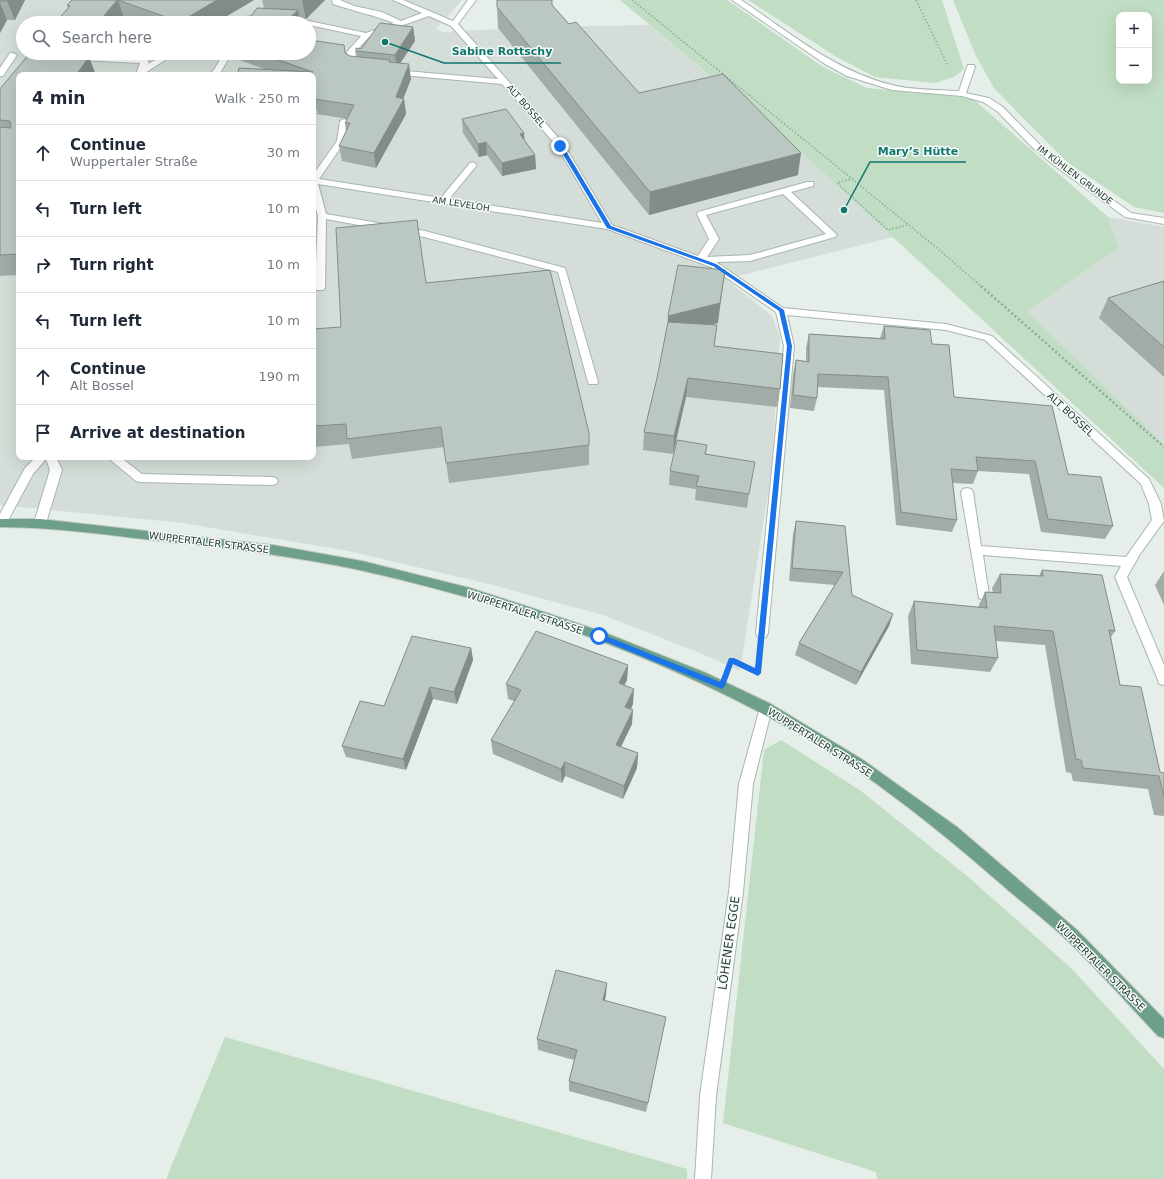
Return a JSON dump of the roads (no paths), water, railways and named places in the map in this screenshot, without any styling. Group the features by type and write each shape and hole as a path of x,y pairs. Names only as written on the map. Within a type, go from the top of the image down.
{"main road":[{"name":"WUPPERTALER STRASSE","path":"0,523 40,523 225,544 273,550 362,566 470,593 529,612 599,636 722,686 766,708 858,764 952,832 1072,935 1164,1030"}],"street":[{"path":"336,0 336,2 352,8 379,14 400,23"},
{"name":"ALT BOSSEL","path":"397,0 454,24 560,146 609,227 714,265 782,310 946,327 988,338 1144,482 1155,504 1158,520 1120,577 1164,680"},
{"path":"454,24 472,0"},
{"name":"IM KÜHLEN GRUNDE","path":"736,0 828,62 850,74 892,88 962,94 986,100 1000,109 1035,145 1128,215 1164,221"},
{"path":"360,69 353,68 351,52 366,35 430,13"},
{"path":"316,25 343,29 366,35"},
{"path":"0,74 13,54"},
{"path":"141,72 145,60"},
{"path":"143,72 161,60"},
{"path":"216,72 224,60"},
{"path":"962,94 970,67"},
{"path":"383,71 505,82"},
{"path":"316,177 341,141 344,121"},
{"path":"443,201 473,165"},
{"name":"AM LEVELOH","path":"316,181 609,227"},
{"path":"700,260 714,239 701,214 810,184"},
{"path":"700,260 750,258 832,235 785,191"},
{"path":"316,193 322,216 320,288"},
{"path":"322,216 425,234 562,270 593,382"},
{"path":"762,633 789,346 782,310"},
{"path":"0,523 28,472 39,460"},
{"path":"40,523 56,470 52,460"},
{"path":"116,460 140,478 272,481"},
{"path":"967,492 983,595"},
{"path":"976,550 1129,562"},
{"name":"LÖHENER EGGE","path":"703,1179 708,1096 736,892 746,784 766,708"}],"place":[{"name":"Sabine Rottschy","path":"385,42"},
{"name":"Mary’s Hütte","path":"844,210"}]}
